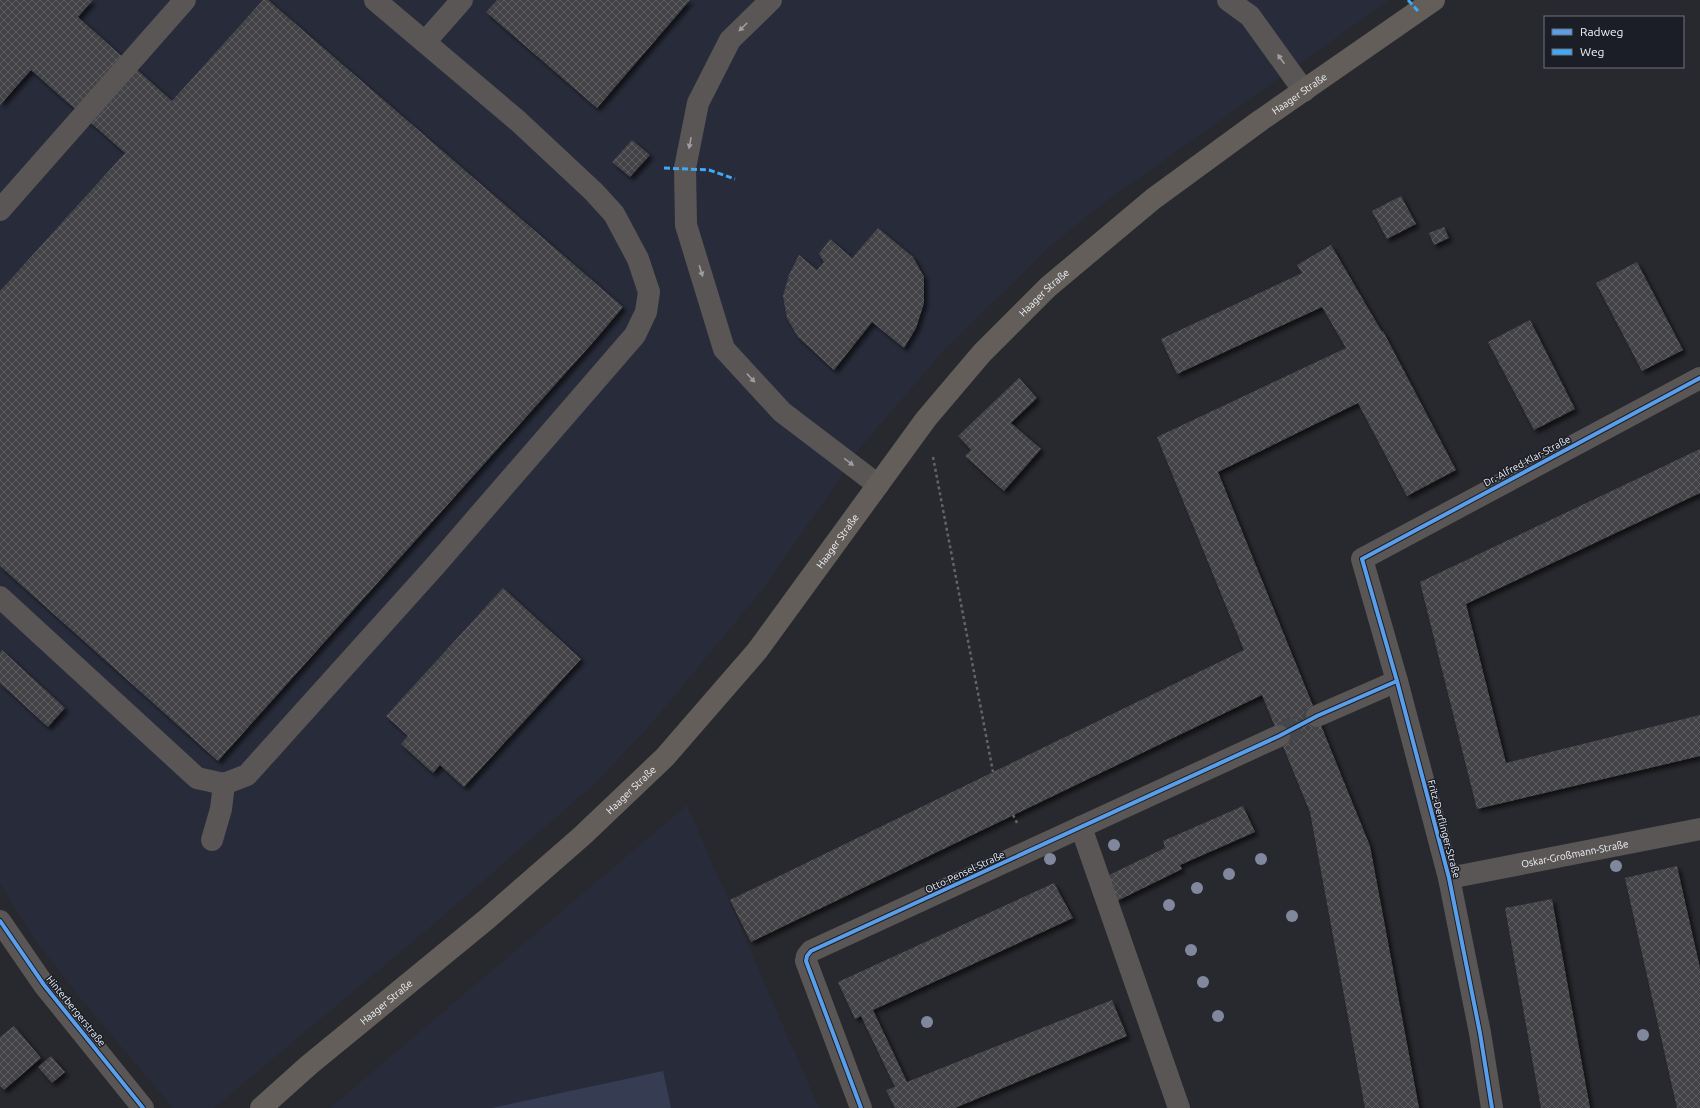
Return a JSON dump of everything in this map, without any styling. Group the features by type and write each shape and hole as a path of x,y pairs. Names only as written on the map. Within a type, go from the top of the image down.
{"main road":[{"name":"Haager Straße","path":"261,1108 310,1065 487,919 582,836 665,757 757,651 926,419 982,353 1048,287 1153,199 1261,120 1434,0"}],"street":[{"path":"0,210 185,0"},
{"path":"0,598 197,778 224,784 247,775 425,577 635,335 646,312 649,292 638,259 614,214 594,192 518,121 375,0"},
{"path":"425,42 462,0"},
{"path":"771,0 730,40 698,103 685,168 686,225 724,349 782,412 878,485"},
{"path":"1228,0 1251,8 1304,90"},
{"name":"Dr.-Alfred-Klar-Straße","path":"1362,558 1700,378"},
{"name":"Fritz-Derflinger-Straße","path":"1362,558 1397,682 1449,878 1480,1033 1492,1108"},
{"path":"1317,716 1397,682"},
{"name":"Otto-Pensel-Straße","path":"861,1108 806,961 806,956 811,952 1279,736"},
{"path":"212,840 221,809 224,784"},
{"path":"1080,827 1179,1108"},
{"name":"Oskar-Großmann-Straße","path":"1449,878 1700,829"},
{"name":"Hinterbergerstraße","path":"0,921 44,985 143,1108"}],"path":[{"path":"926,419 993,772"}],"shaded area":[{"path":"0,0 1389,0 1097,208 1055,242 944,350 861,447 767,584 646,730 592,786 435,923 214,1108 173,1108 87,1006 32,936 0,883"},
{"path":"687,805 819,1108 330,1108"},
{"path":"663,1071 671,1108 492,1108"}],"building":[{"path":"0,0 93,0 78,17 172,101 263,0 268,0 623,307 218,761 0,566 0,291 125,153 31,70 0,105"},
{"path":"497,0 690,0 597,108 486,12"},
{"path":"632,140 650,155 630,177 612,162"},
{"path":"1401,196 1416,224 1387,239 1372,211"},
{"path":"1444,227 1449,238 1434,245 1429,233"},
{"path":"878,228 913,257 924,277 924,303 916,328 904,348 872,322 834,370 798,337 787,318 783,296 789,275 799,255 817,270 824,262 819,254 830,239 852,258"},
{"path":"1331,245 1382,332 1383,331 1456,470 1407,496 1358,403 1218,472 1370,846 1419,1108 1365,1108 1310,812 1262,695 751,942 730,900 1244,650 1157,437 1346,348 1322,307 1177,374 1161,339 1302,273 1297,265"},
{"path":"1637,262 1683,350 1642,371 1596,283"},
{"path":"1530,320 1575,409 1534,430 1488,342"},
{"path":"1019,378 1037,398 1011,423 1041,449 1004,491 965,456 971,450 958,436"},
{"path":"1700,449 1700,493 1466,604 1506,763 1700,715 1700,756 1477,809 1420,582"},
{"path":"503,588 581,659 464,787 440,765 433,773 401,744 408,736 386,716"},
{"path":"2,650 65,708 48,727 0,683 0,653"},
{"path":"1243,806 1255,832 1180,865 1182,869 1117,901 1105,877 1165,848 1163,841"},
{"path":"1677,866 1700,968 1700,1108 1677,1108 1625,878"},
{"path":"1054,883 1073,918 873,1010 907,1082 1112,1000 1127,1036 955,1108 895,1108 886,1090 895,1087 861,1016 855,1019 838,982"},
{"path":"1552,899 1590,1108 1541,1108 1505,908"},
{"path":"14,1026 41,1058 4,1090 0,1086 0,1037"},
{"path":"51,1056 65,1072 52,1083 38,1067"}],"tunnel":[{"path":"1279,736 1317,716"}],"marked path":[{"path":"1408,0 1418,11"},
{"path":"664,168 709,170 735,179"}],"cycle path":[{"path":"1492,1108 1480,1033 1449,878 1397,681 1362,559 1700,378"},
{"path":"861,1108 806,961 807,956 811,951 1279,736 1317,716 1397,681"},
{"path":"0,921 44,985 143,1108"}]}
